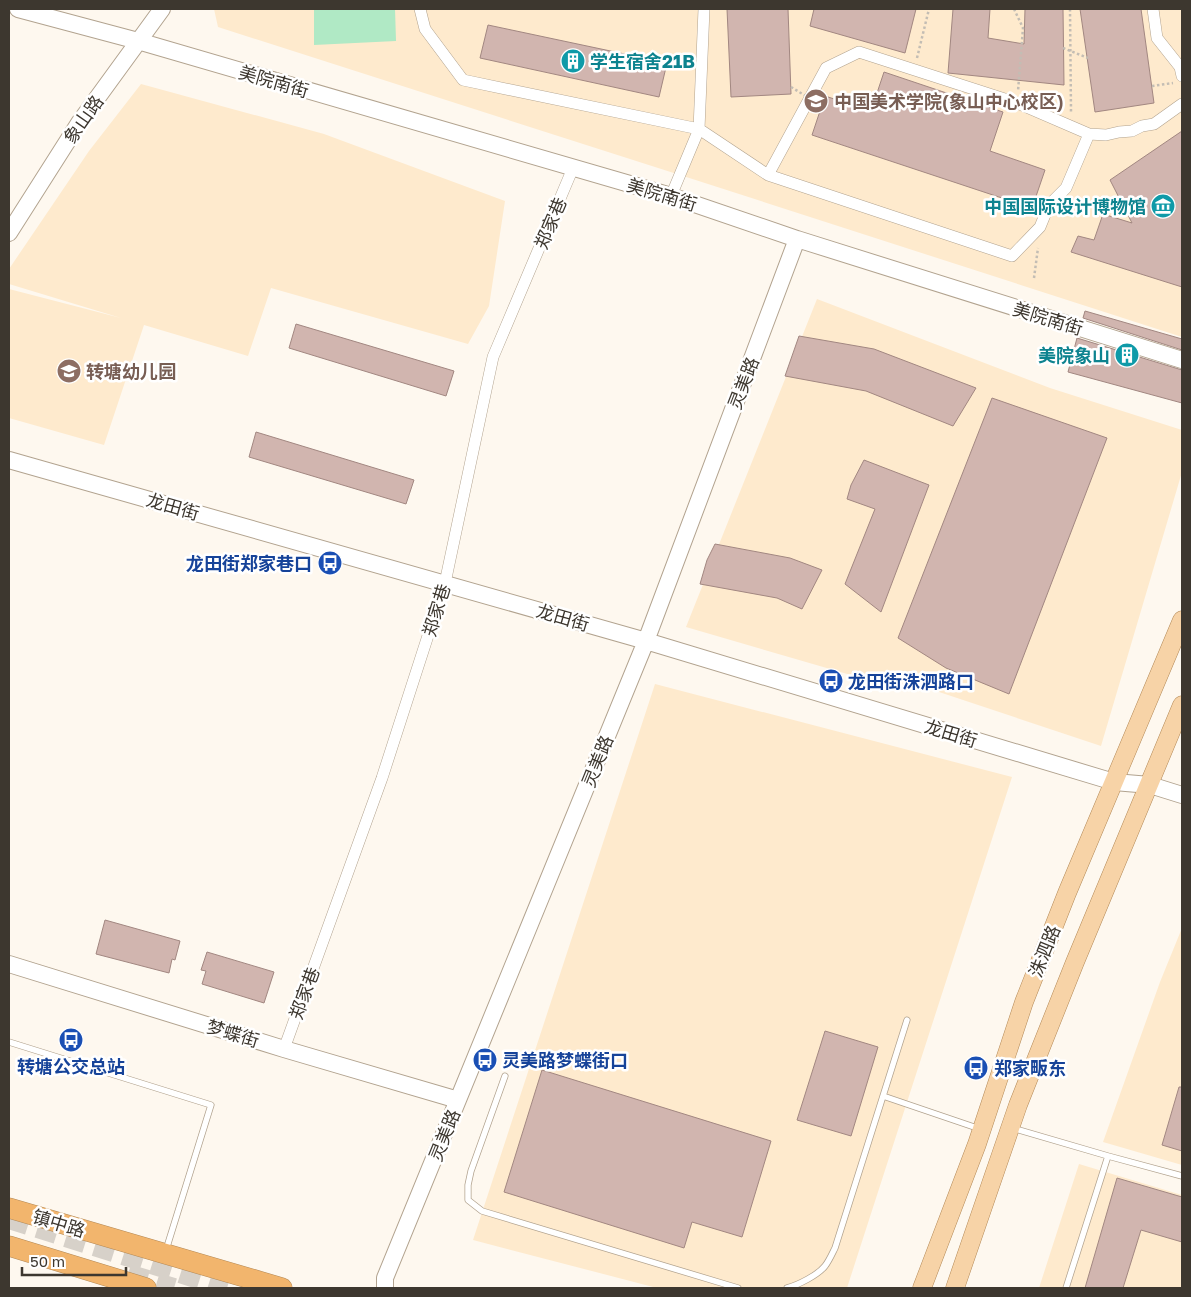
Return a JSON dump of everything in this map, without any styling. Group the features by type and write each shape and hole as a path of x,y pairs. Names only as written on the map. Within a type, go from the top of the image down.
{"highway":[{"name":"镇中路","path":"9,1208 282,1288"},
{"name":"镇中路","path":"9,1246 146,1288"}],"main road":[{"name":"洙泗路","path":"922,1288 982,1129 1024,1002 1067,893 1182,620"},
{"name":"洙泗路","path":"955,1288 1018,1105 1075,962 1182,705"}],"street":[{"name":"美院南街","path":"18,9 138,41 671,196 1182,360"},
{"name":"象山路","path":"9,233 80,123 162,9"},
{"path":"420,9 425,29 463,80 699,130 768,175 1012,256 1040,227 1049,205 1066,188 1089,134"},
{"path":"671,196 699,130 704,9"},
{"path":"1153,9 1157,38 1180,67 1178,79"},
{"path":"768,175 826,68 859,52 1017,103 1089,134 1106,136 1120,132 1132,132 1142,126 1154,124 1182,104"},
{"name":"郑家巷","path":"284,1049 382,778 445,583 493,357 573,168"},
{"name":"灵美路","path":"372,1288 385,1283 646,641 797,238"},
{"name":"龙田街","path":"9,460 646,641 1114,782 1150,785 1182,795"},
{"name":"梦蝶街","path":"9,964 284,1049 458,1100"}],"lane":[{"path":"787,1288 811,1277 825,1267 835,1248 907,1020"},
{"path":"9,1042 211,1105 165,1254"},
{"path":"505,1076 471,1171 468,1185 468,1200 482,1211 738,1288"},
{"path":"883,1096 982,1129"},
{"path":"1010,1127 1182,1176"},
{"path":"1066,1288 1108,1156"}],"path":[{"path":"914,70 929,9"},
{"path":"1014,9 1022,28 1017,103"},
{"path":"1070,9 1071,126"},
{"path":"1063,48 1088,58"},
{"path":"1152,86 1178,79"},
{"path":"791,87 822,106"},
{"path":"1034,278 1040,227"}],"shaded area":[{"name":"中国美术学院(象山中心校区)","path":"214,9 1182,9 1182,337 218,27"},
{"path":"141,84 324,134 505,201 489,306 468,344 271,288 248,356 144,325 104,445 9,418 9,289 121,318 9,284 9,269 89,151"},
{"path":"817,299 1050,388 1182,430 1182,472 1101,746 933,690 868,680 686,627"},
{"path":"655,684 1012,777 847,1288 657,1288 473,1240"},
{"path":"1182,928 1182,1165 1103,1142 1160,982"},
{"path":"1079,1164 1182,1195 1182,1288 1039,1288"}],"green space":[{"path":"314,9 395,9 396,41 314,45"}],"building":[{"path":"727,9 788,9 791,94 731,97"},
{"path":"814,9 916,9 905,53 810,26"},
{"path":"953,9 990,9 988,38 1024,44 1025,9 1063,9 1064,85 948,73"},
{"path":"1080,9 1141,9 1154,103 1095,112"},
{"name":"学生宿舍21B","path":"488,25 667,63 659,97 480,58"},
{"path":"884,72 1003,112 990,151 1045,170 1032,208 812,135 825,96 871,111"},
{"name":"中国国际设计博物馆","path":"1182,131 1182,287 1071,252 1078,236 1094,240 1103,214 1132,223 1110,180"},
{"path":"1085,311 1182,339 1182,350 1083,318"},
{"path":"296,324 454,371 446,396 289,348"},
{"path":"799,336 874,349 976,388 953,426 866,391 785,376"},
{"path":"1077,338 1182,370 1182,403 1068,372"},
{"path":"992,398 1107,438 1009,694 946,668 898,638"},
{"path":"256,432 414,480 406,504 249,457"},
{"path":"864,460 929,485 881,612 845,584 875,509 847,499 851,485"},
{"path":"715,544 790,558 822,570 802,609 777,598 700,584 707,560"},
{"path":"105,920 180,941 175,960 172,959 169,973 96,954"},
{"path":"207,952 274,972 264,1003 202,984 206,971 201,970"},
{"path":"825,1031 878,1047 851,1136 797,1120"},
{"path":"542,1070 771,1141 742,1237 692,1222 684,1248 504,1192"},
{"path":"1179,1087 1182,1087 1182,1151 1162,1145"},
{"path":"1117,1178 1182,1197 1182,1242 1141,1230 1123,1288 1085,1288"}],"tunnel":[{"path":"9,1219 227,1288"},
{"path":"128,1274 174,1288"}],"place":[{"name":"学生宿舍21B","path":"573,61"},
{"name":"中国美术学院(象山中心校区)","path":"816,101"},
{"name":"中国国际设计博物馆","path":"1163,206"},
{"name":"美院象山","path":"1127,355"},
{"name":"转塘幼儿园","path":"69,371"},
{"name":"龙田街郑家巷口","path":"330,563"},
{"name":"龙田街洙泗路口","path":"831,681"},
{"name":"转塘公交总站","path":"71,1040"},
{"name":"灵美路梦蝶街口","path":"485,1060"},
{"name":"郑家畈东","path":"976,1068"}]}
